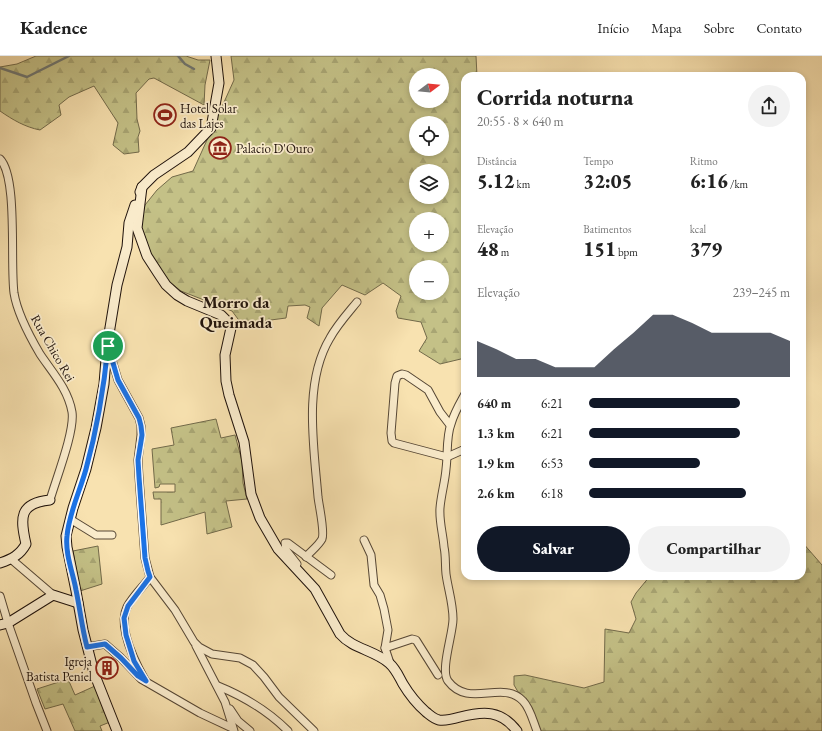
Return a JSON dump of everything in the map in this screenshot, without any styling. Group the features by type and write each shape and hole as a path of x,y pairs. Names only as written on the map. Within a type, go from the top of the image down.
{"street":[{"path":"117,731 94,673 87,647 66,547 66,536 86,469 96,428 104,384 117,285 127,247 129,223 142,186 154,175 188,152 211,128 219,83 216,56"},
{"name":"Rua Chico Rei","path":"0,159 4,163 7,170 10,186 12,272 14,294 18,309 40,353 64,390 70,402 72,413 72,424 68,440 50,500"},
{"path":"142,186 137,228 147,256 166,285 177,295 187,301 221,315 229,323 231,328 225,355 226,381 244,442 252,499 263,524 278,549 310,582"},
{"path":"306,557 319,543 323,536 318,500 312,412 317,373 329,338 357,302"},
{"path":"108,346 118,380 139,418 141,426 142,435 138,460 145,558 148,571 150,577 175,610 218,686 225,702 233,729"},
{"path":"450,425 440,412 428,390 406,375 402,374 397,376 395,383 391,433 392,441 394,443 447,457 461,450"},
{"path":"461,402 450,425 446,478 440,508 446,573 453,619 445,676 452,686 463,693 481,694 501,692 517,696 524,702 529,710 537,731"},
{"path":"0,563 11,559 22,551 26,544 22,519 24,512 30,506 40,501 50,500"},
{"path":"70,519 96,535 112,535"},
{"path":"364,540 371,555 374,585 380,595 384,609 388,630 386,648 390,664"},
{"path":"331,576 288,543 284,544 286,550 310,582 324,604 340,634 345,640 374,653 390,664 420,707 437,719 445,720 477,713 490,713 504,718 510,722 517,731"},
{"path":"11,559 53,595 78,603"},
{"path":"146,681 134,661 125,631 124,618 128,606 150,577"},
{"path":"4,624 53,595"},
{"path":"0,596 4,624 47,731"},
{"path":"386,648 412,639 416,640 438,675"},
{"path":"194,642 199,647 212,654 240,658 253,665 264,676 279,697 314,731"},
{"path":"87,647 105,644 138,676 200,713 233,729"},
{"path":"218,686 237,694 263,709 288,731"},
{"path":"225,702 238,721 250,731"}],"green space":[{"path":"36,56 186,56 198,60 210,60 205,85 204,105 154,78 149,79 136,93 137,119 140,131 138,137 139,152 124,154 113,145 118,123 94,86 69,97 59,105 61,115 40,130 35,129 19,123 0,111 0,67 17,64"},
{"path":"231,56 476,56 477,72 461,72 461,359 440,364 419,351 427,338 421,322 398,318 396,311 401,296 383,283 365,295 342,285 322,308 319,326 307,318 310,307 305,305 288,306 286,318 240,324 232,311 181,291 167,280 146,246 140,225 145,205 157,190 172,177 193,171 234,80"},
{"path":"216,419 221,438 235,435 242,461 243,483 247,499 226,501 232,527 207,534 205,512 161,525 161,499 154,499 153,492 175,492 175,484 160,484 159,487 155,488 152,449 174,445 171,428"},
{"path":"98,546 102,584 80,591 73,551"},
{"path":"806,547 822,565 822,731 541,731 514,685 514,676 525,675 584,688 604,682 605,629 629,633 636,619 631,602 647,580 806,580"},
{"path":"68,679 75,695 95,686 110,722 100,726 102,731 75,731 63,704 45,709 37,689"}],"water":[{"name":"Hotel Solar das Lajes","path":"163,108 171,113 165,122 158,117"}],"waterway":[{"path":"0,68 27,77 69,56"},
{"path":"178,56 185,64 194,69"}],"place":[{"name":"Hotel Solar das Lajes","path":"165,115"},
{"name":"Palacio D'Ouro","path":"220,148"},
{"name":"Igreja Batista Peniel","path":"107,668"}],"district":[{"name":"Morro da Queimada","path":"236,312"}],"route":[{"path":"108,346 118,380 139,418 141,426 142,435 138,460 139,477 145,558 150,577 128,606 125,612 124,626 134,661 146,681 141,679 105,644 87,647 66,547 66,536 70,519 86,469 96,428 104,384 108,346"}]}
